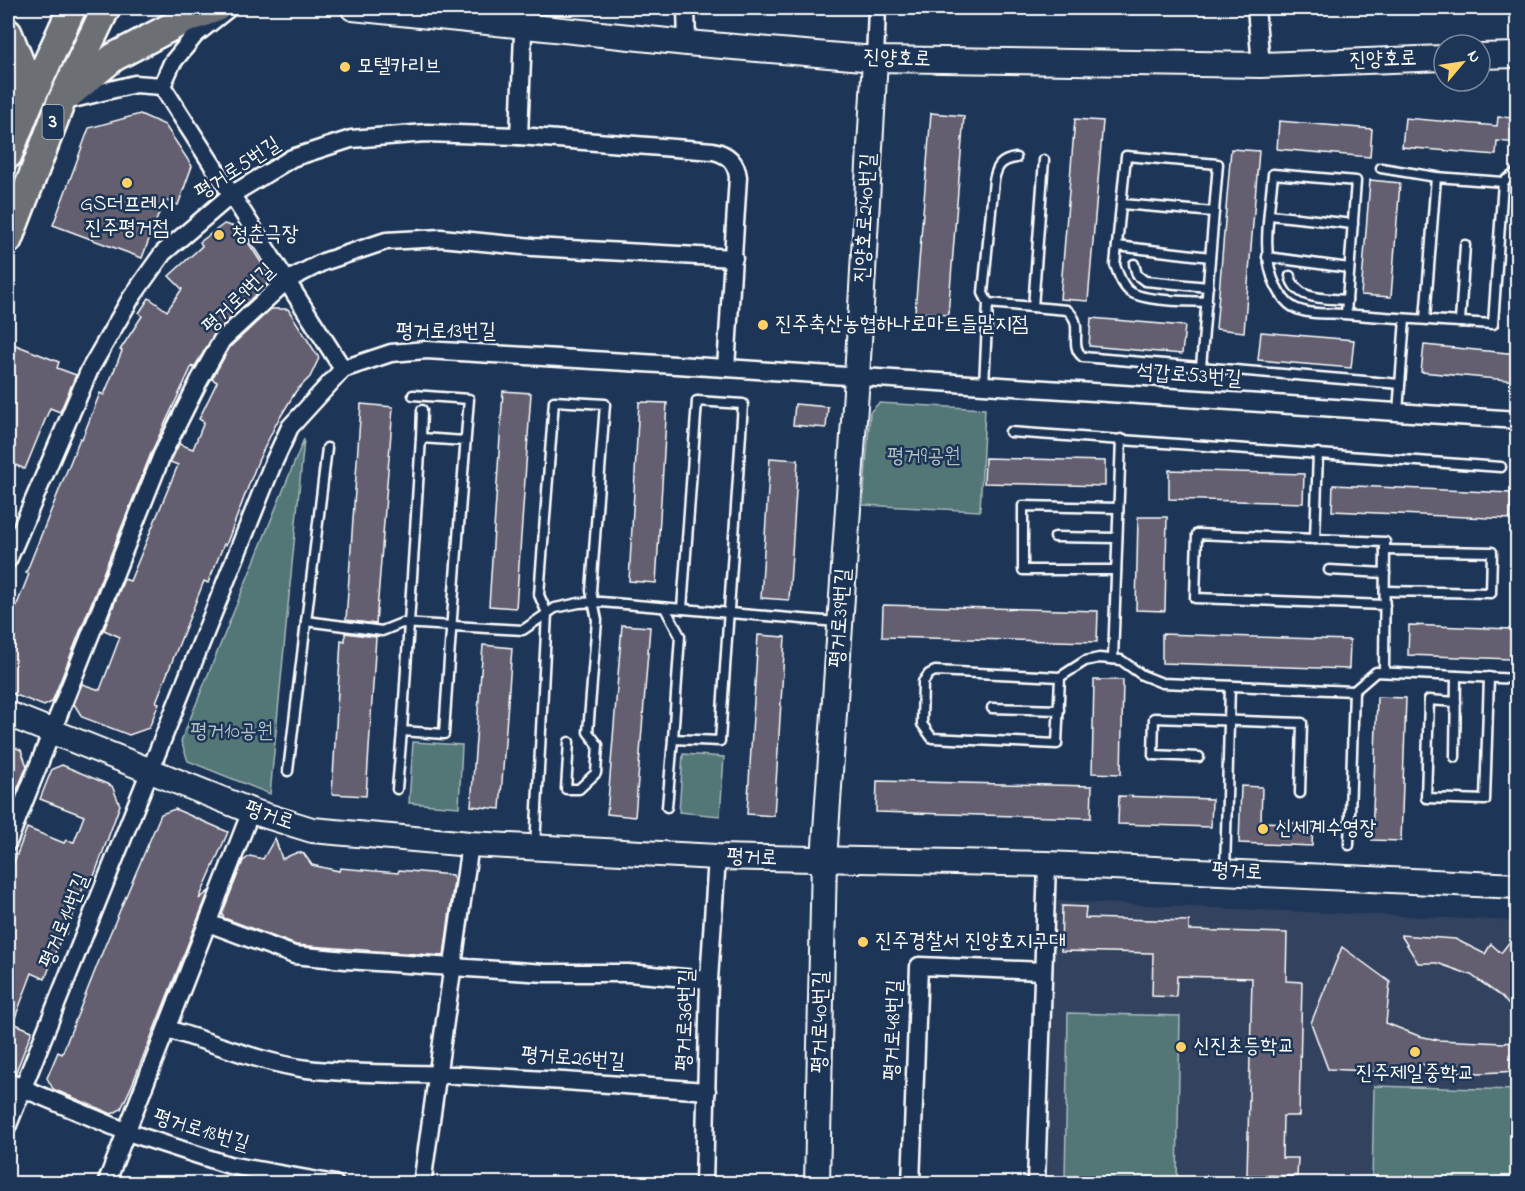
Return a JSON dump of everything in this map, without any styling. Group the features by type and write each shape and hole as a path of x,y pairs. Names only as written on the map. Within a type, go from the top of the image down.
{"main road":[{"name":"3","path":"8,155 72,8"},
{"name":"3","path":"8,240 61,102 106,8"},
{"path":"61,102 114,57 186,19 216,8"},
{"path":"8,33 22,68 28,105"}],"street":[{"path":"162,86 172,63 195,35 229,8"},
{"name":"진양호로","path":"353,8 524,17 687,43 875,59 1260,65 1432,58"},
{"path":"686,8 687,43"},
{"path":"875,59 877,8"},
{"path":"1256,8 1260,65"},
{"path":"519,136 524,17"},
{"path":"1492,56 1518,55"},
{"name":"진양호로240번길","path":"857,377 875,59"},
{"path":"61,102 135,84 162,86"},
{"path":"162,86 343,369"},
{"name":"평거로5번길","path":"8,560 90,369 131,298 162,253 231,195 292,158 351,139 426,133 519,136 713,151 728,156 737,169 734,258"},
{"name":"평거로9번길","path":"8,842 162,455 222,340 286,281 323,262 386,241 441,238 533,248 734,258"},
{"path":"726,368 734,258"},
{"name":"평거로13번길","path":"150,771 272,466 290,427 343,369 391,353 426,350 857,377"},
{"name":"석갑로53번길","path":"857,377 1518,420"},
{"name":"평거로39번길","path":"824,860 857,377"},
{"name":"평거로","path":"8,714 252,811 312,830 470,844 717,857 1047,864 1518,886"},
{"name":"평거로14번길","path":"8,1125 15,1085 150,771"},
{"name":"평거로18번길","path":"252,811 127,1132 229,1165 335,1184"},
{"path":"422,1184 470,844"},
{"name":"평거로36번길","path":"704,1184 709,980 717,857"},
{"name":"평거로40번길","path":"817,1184 824,860"},
{"path":"1036,1184 1047,864"},
{"path":"208,922 294,955 453,968 545,973 628,973 709,980"},
{"name":"평거로48번길","path":"911,1184 919,966 1043,971"},
{"path":"167,1029 305,1069 368,1074 437,1075"},
{"name":"평거로26번길","path":"437,1075 547,1079 707,1091"},
{"path":"15,1085 127,1132 106,1184"}],"lane":[{"path":"1201,367 1207,302 1218,164 1126,156 1115,265 1120,278 1127,290 1138,296 1207,302"},
{"path":"984,385 988,303 982,293 994,180 999,164 1016,158"},
{"path":"1033,307 1044,160"},
{"path":"1381,168 1436,177 1503,182 1518,172"},
{"path":"1346,314 1356,181 1273,174 1267,257 1276,286 1294,308 1303,311 1346,314 1406,318 1425,319 1493,324 1503,182"},
{"path":"1425,319 1436,177"},
{"path":"1122,204 1214,212"},
{"path":"1270,216 1353,224"},
{"path":"1460,322 1466,245"},
{"path":"1117,246 1210,256"},
{"path":"1267,257 1349,268"},
{"path":"1134,264 1137,275 1145,281 1208,287"},
{"path":"1290,276 1292,285 1305,295 1347,300"},
{"path":"988,303 1067,310 1073,315 1077,327 1075,348 1077,353 1083,357 1400,384"},
{"path":"1398,412 1406,318"},
{"path":"402,731 444,734 469,399 413,394"},
{"path":"673,739 720,741 743,404 697,400 682,609"},
{"path":"535,847 547,613 539,595 554,401 605,404 591,591 597,620 588,732 598,745 596,773 579,789 566,789 569,742"},
{"path":"397,789 422,410"},
{"path":"1010,432 1501,467"},
{"path":"421,438 465,441"},
{"path":"1113,659 1121,440"},
{"path":"288,771 327,448"},
{"path":"1315,539 1318,453"},
{"path":"1116,570 1023,570 1023,506 1118,508"},
{"path":"1384,605 1195,597 1197,534 1385,542 1384,672"},
{"path":"1055,537 1117,538"},
{"path":"1385,550 1492,552 1491,593 1385,591"},
{"path":"1329,570 1385,573"},
{"path":"306,621 382,631 402,623 523,630 555,608 593,602 840,623"},
{"path":"664,608 680,636 667,807"},
{"path":"1060,677 1057,744 932,738 922,724 923,682 929,674 936,671 1060,677 1085,661 1099,658 1121,660 1142,675 1162,683 1354,691 1376,672 1518,679"},
{"path":"1455,757 1456,676"},
{"path":"1456,702 1430,700 1426,798 1485,800 1489,677"},
{"path":"1225,872 1230,686"},
{"path":"1349,845 1354,691"},
{"path":"992,708 1059,710"},
{"path":"1199,757 1153,755 1154,718 1302,723 1300,794"}],"shaded area":[{"path":"1055,901 1517,921 1517,1183 1047,1184"}],"green space":[{"name":"평거9공원","path":"879,403 985,409 980,511 863,505 870,412"},
{"name":"평거10공원","path":"304,439 270,794 188,761 181,741"},
{"path":"413,742 462,745 459,807 409,803"},
{"path":"683,754 724,757 720,816 679,812"},
{"path":"1068,1013 1180,1016 1177,1181 1065,1179"},
{"path":"1374,1086 1517,1090 1517,1183 1372,1183"}],"building":[{"path":"931,113 964,116 948,315 915,312"},
{"name":"GS더프레시 진주평거점","path":"140,114 165,125 192,166 178,205 164,200 142,258 53,225 89,128"},
{"path":"1498,117 1518,118 1518,143 1497,141 1496,155 1402,147 1405,118 1497,126"},
{"path":"1075,119 1103,121 1088,301 1060,299"},
{"path":"1279,121 1372,129 1370,157 1277,149"},
{"path":"1231,149 1259,151 1244,332 1216,329"},
{"path":"1370,180 1400,183 1391,297 1361,295"},
{"path":"224,224 239,228 269,275 267,284 215,333 194,368 192,366 152,451 52,702 44,706 8,692 8,610 14,612 29,574 26,573 100,393 104,395 122,351 120,350 142,316 139,313 149,298 167,311 182,289 169,276 202,246 200,242"},
{"path":"271,309 288,309 319,358 310,377 296,391 276,424 258,461 226,545 224,544 208,583 204,581 156,702 159,703 149,728 129,735 82,717 74,704 82,684 100,690 120,637 104,630 124,579 130,581 178,465 170,462 179,444 193,449 204,422 199,419 217,382 212,379 230,347"},
{"path":"1091,318 1185,326 1182,354 1089,346"},
{"path":"1261,332 1354,340 1351,368 1258,360"},
{"path":"8,342 59,362 57,368 76,375 60,412 50,408 25,469 8,462"},
{"path":"1424,345 1518,354 1518,381 1421,372"},
{"path":"503,391 531,393 516,608 489,606"},
{"path":"639,402 667,403 656,583 629,581"},
{"path":"361,404 393,407 376,624 346,620"},
{"path":"795,404 828,407 826,428 793,425"},
{"path":"770,458 798,460 789,600 761,598"},
{"path":"985,458 1105,461 1105,486 984,483"},
{"path":"1169,470 1304,474 1303,503 1169,499"},
{"path":"1333,485 1511,493 1511,519 1332,511"},
{"path":"1138,517 1167,517 1165,611 1136,610"},
{"path":"883,605 1098,611 1097,642 882,637"},
{"path":"622,625 650,627 635,817 607,814"},
{"path":"1409,625 1511,629 1510,659 1408,655"},
{"path":"345,633 376,637 366,796 332,794 341,640 345,641"},
{"path":"1162,634 1350,640 1349,669 1162,663"},
{"path":"758,635 785,637 774,816 747,814"},
{"path":"483,645 512,648 500,809 471,806"},
{"path":"1094,680 1123,680 1121,774 1092,773"},
{"path":"1377,697 1406,698 1401,841 1372,840"},
{"path":"8,744 21,750 27,766 17,790 8,786"},
{"path":"62,765 112,786 120,805 89,890 83,888 66,934 63,933 45,979 32,973 13,1023 32,1031 15,1074 8,1072 8,878 27,828 64,843 66,840 74,842 84,816 40,799 52,769"},
{"path":"877,781 1092,786 1091,818 876,812"},
{"path":"1241,786 1262,787 1261,822 1313,824 1312,846 1239,843"},
{"path":"1119,796 1212,799 1211,827 1118,824"},
{"path":"175,809 228,832 199,899 209,891 132,1085 121,1109 112,1114 53,1089 47,1078 58,1052 62,1054 161,814"},
{"path":"275,838 282,859 298,852 304,854 312,865 339,871 340,868 398,873 399,870 452,875 454,880 444,956 296,945 224,918 222,914 243,861 250,856 263,859"},
{"path":"1062,906 1086,907 1085,918 1189,921 1189,930 1287,933 1286,981 1302,982 1299,1116 1283,1116 1282,1158 1298,1158 1297,1176 1247,1175 1252,978 1177,976 1176,997 1152,996 1153,953 1061,951"},
{"path":"1518,931 1518,1016 1502,997 1471,975 1437,963 1418,963 1401,935 1455,939 1485,954 1491,944 1501,953"},
{"path":"1342,947 1390,982 1386,1023 1419,1036 1438,1040 1504,1043 1518,1041 1518,1071 1481,1073 1445,1071 1418,1063 1417,1073 1387,1066 1386,1072 1328,1069 1311,1023"}],"place":[{"name":"모텔카리브","path":"345,67"},
{"name":"GS더프레시 진주평거점","path":"127,183"},
{"name":"청춘극장","path":"219,235"},
{"name":"진주축산농협하나로마트들말지점","path":"763,325"},
{"name":"신세계수영장","path":"1263,829"},
{"name":"진주경찰서 진양호지구대","path":"863,942"},
{"name":"신진초등학교","path":"1181,1047"},
{"name":"진주제일중학교","path":"1415,1052"}]}
